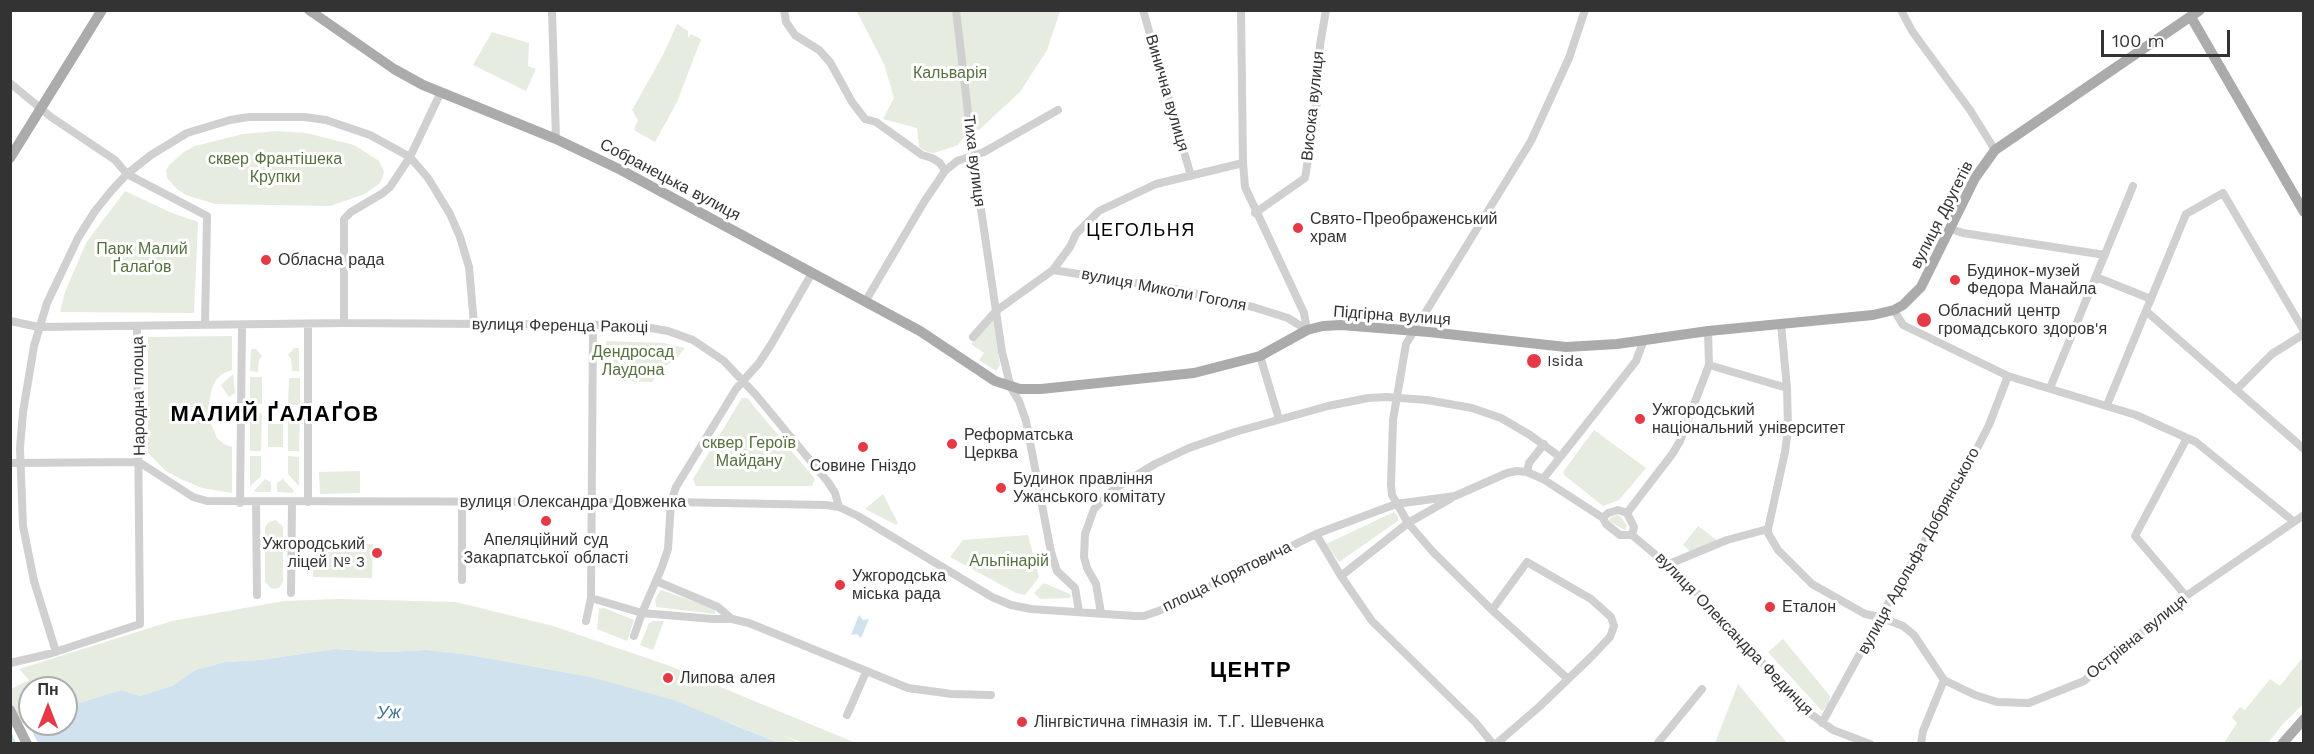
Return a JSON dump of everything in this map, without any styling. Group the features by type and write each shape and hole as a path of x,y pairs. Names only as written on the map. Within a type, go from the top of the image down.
{"main road":[{"path":"10,158 102,10"},
{"name":"Собранецька вулиця","path":"309,10 394,69 440,94 556,139 621,170 920,331 995,381 1011,388"},
{"path":"2196,14 2304,212"},
{"name":"вулиця Другетів","path":"1708,331 1874,315 1903,305 1921,287 1952,229 1975,178 1995,150 2196,14"},
{"name":"Підгірна вулиця","path":"1011,388 1041,389 1173,376 1230,365 1260,356 1307,330 1341,325 1566,347 1617,344 1708,331"},
{"path":"10,710 27,744"},
{"path":"2282,744 2304,719"}],"street":[{"path":"552,10 556,139"},
{"path":"784,10 786,22 795,35 819,51 830,62 852,102 865,119 876,122 922,155 940,163 945,171"},
{"name":"Тиха вулиця","path":"956,10 973,155 996,311 1011,388 1019,401 1026,422 1051,552 1057,571 1075,588 1079,611"},
{"name":"Винична вулиця","path":"1143,10 1191,176"},
{"path":"1241,10 1245,187 1304,313 1307,330"},
{"name":"Висока вулиця","path":"1256,213 1305,178 1317,102 1320,45 1326,10"},
{"path":"1568,680 1433,552 1408,523 1396,504 1390,485 1393,420 1403,352 1413,332 1531,141 1569,58 1585,10"},
{"path":"1901,10 1912,31 1970,110 1995,150"},
{"path":"10,83 41,110 115,160 128,174 207,216 206,325"},
{"path":"344,323 344,219 351,212 383,193 410,157 440,94"},
{"path":"865,302 945,171 957,161 984,152 1058,110"},
{"path":"56,652 34,581 24,538 15,464 24,404 34,346 55,284 78,238 95,211 128,174 169,142 187,133 230,120 269,116 304,117 342,125 370,135 410,157 428,178 460,237 469,267 474,324"},
{"path":"973,337 996,311 1053,270 1070,247 1076,234 1099,211 1156,184 1243,163"},
{"path":"2050,388 2133,186"},
{"path":"2107,405 2187,214 2223,193 2304,332 2272,354 2236,390"},
{"path":"1952,229 1963,233 2105,255"},
{"name":"вулиця Миколи Гоголя","path":"1053,270 1175,289 1243,304 1288,318 1307,330"},
{"path":"634,636 668,549 671,502 676,487 743,381 772,343 812,273"},
{"path":"2096,277 2151,299"},
{"path":"1893,310 1903,325 2008,376 2136,415 2196,442 2293,520"},
{"path":"2146,312 2304,450"},
{"name":"Народна площа","path":"10,321 39,327 308,325"},
{"name":"вулиця Ференца Ракоці","path":"308,325 344,323 649,327 690,339 724,361 743,381 828,482 835,493 839,507"},
{"path":"1781,324 1787,388 1786,441 1768,533 1778,550 1812,584 1865,614 1903,626 1914,635 1944,680 1923,731 1921,744"},
{"path":"240,502 242,325"},
{"path":"308,325 308,502"},
{"path":"586,621 591,598 593,325"},
{"name":"Народна площа","path":"137,326 139,462 193,497 207,501 308,502"},
{"path":"1627,513 1673,453 1709,365 1708,331"},
{"path":"1543,479 1636,362 1644,340"},
{"path":"1260,356 1279,419"},
{"path":"1709,365 1787,388"},
{"name":"вулиця Адольфа Добрянського","path":"1822,723 1880,617 1965,472 1989,425 2008,376"},
{"path":"1101,613 1096,584 1087,568 1084,545 1089,519 1094,508 1128,480 1189,448 1279,419 1368,398 1397,398 1427,400 1481,411 1506,421 1544,444 1560,458"},
{"path":"2187,438 2135,536 2187,596"},
{"path":"1544,444 1529,463 1527,472 1543,479 1603,518 1606,524 1620,535 1625,537 1632,535 1634,526 1627,513 1617,510 1608,513 1603,518"},
{"path":"10,663 56,652 140,624 139,462 15,464"},
{"name":"площа Корятовича","path":"1341,576 1408,523 1455,496 1507,473 1527,472"},
{"name":"площа Корятовича","path":"839,507 992,597 1022,608 1135,616 1150,614 1316,534 1396,504 1455,496"},
{"path":"256,502 257,595"},
{"path":"291,593 292,502"},
{"name":"вулиця Олександра Довженка","path":"308,502 671,502 815,504 839,507"},
{"path":"462,502 462,580"},
{"name":"Острівна вулиця","path":"1944,680 1997,702 2029,703 2084,681 2187,596 2293,520 2304,515"},
{"path":"1669,564 1727,540 1768,529"},
{"path":"1316,534 1362,608 1384,635 1495,744 1568,680 1602,646 1614,630 1614,621 1600,606 1575,588 1527,562 1492,610"},
{"name":"вулиця Олександра Фединця","path":"1632,535 1669,564 1796,701 1822,723 1849,737 1870,744"},
{"path":"656,580 718,607 732,619"},
{"path":"591,598 642,613 732,619 749,623 866,672 916,689 952,694 991,695"},
{"path":"847,715 866,672"},
{"path":"1657,744 1702,688"}],"green space":[{"name":"Кальварія","path":"864,10 1060,11 1047,50 1020,92 980,129 966,134 958,145 934,153 919,147 917,128 883,119 894,98 884,64 857,12"},
{"path":"677,24 688,31 688,38 691,34 701,39 677,102 655,142 634,130 638,120 632,110 663,55"},
{"path":"492,32 529,43 528,66 536,69 526,91 473,65"},
{"name":"сквер Франтішека Крупки","path":"277,131 306,133 354,145 379,161 384,172 382,179 365,194 330,206 215,204 186,195 167,178 166,170 169,165 195,146 243,134"},
{"name":"Парк Малий Ґалаґов","path":"125,191 172,213 198,222 194,313 60,312 65,292 86,243"},
{"path":"993,319 1000,365 996,371 979,360 984,353 971,344"},
{"path":"232,336 232,370 222,374 216,380 208,408 209,419 217,438 232,447 232,493 202,488 181,479 166,471 148,453 148,337"},
{"name":"Дендросад Лаудона","path":"606,341 664,343 685,348 675,360 665,366 652,382 619,381 619,376 606,376"},
{"path":"294,348 299,348 299,371 292,371 291,359 288,355"},
{"path":"251,349 256,349 262,356 259,360 258,372 250,371"},
{"path":"233,374 235,393 229,397 221,385"},
{"path":"250,377 262,377 262,404 250,404"},
{"path":"289,378 300,378 300,405 288,405"},
{"name":"сквер Героїв Майдану","path":"742,398 747,398 815,479 812,486 696,486 693,479"},
{"path":"250,413 262,413 261,451 250,451"},
{"path":"288,413 300,413 299,451 288,451"},
{"path":"268,424 283,424 283,447 268,447"},
{"path":"1594,430 1646,468 1619,500 1603,506 1563,472"},
{"path":"250,456 261,456 261,476 250,486"},
{"path":"288,456 299,457 299,486 288,474"},
{"path":"360,471 360,493 320,494 319,472"},
{"path":"265,479 271,482 271,492 254,491"},
{"path":"283,479 294,491 293,493 277,492 277,483"},
{"path":"883,494 898,523 896,525 865,509"},
{"path":"1394,512 1398,521 1339,562 1326,544"},
{"path":"1617,515 1627,526 1625,530 1609,521"},
{"path":"276,520 283,527 283,582 279,588 272,589 265,582 265,527 269,522"},
{"path":"1698,526 1718,541 1691,552 1683,545"},
{"name":"Альпінарій","path":"1028,535 1039,577 1025,595 1016,593 950,557 963,540"},
{"path":"314,543 373,544 372,578 313,577"},
{"path":"1044,583 1071,596 1040,599 1034,593"},
{"path":"661,590 713,608 715,614 656,607 655,599"},
{"path":"339,599 456,602 553,626 667,665 856,743 804,743 781,735 800,743 779,743 731,723 591,677 470,655 427,650 384,652 335,649 260,660 225,662 195,670 172,686 140,696 121,690 78,703 78,676 25,676 19,669 172,621 284,601"},
{"path":"604,608 634,620 627,641 597,629 599,609"},
{"path":"664,621 653,650 640,645 649,623"},
{"path":"1783,639 1830,696 1828,705 1822,711 1768,652"},
{"path":"2303,657 2303,704 2268,743 2224,743 2237,723 2232,717 2240,707 2245,710 2270,679 2280,686"},
{"path":"1738,684 1787,743 1715,743"},
{"path":"18,686 18,729 11,732 11,689"}],"water":[{"path":"859,615 863,620 869,619 861,638 857,634 851,635"},
{"name":"Уж","path":"335,649 384,652 427,650 470,655 591,677 673,700 779,743 11,744 11,732 18,729 18,736 78,736 78,703 121,690 140,696 172,686 195,670 225,662 260,660"}],"pier":[{"path":"18,725 18,736 34,736 38,743 16,743 10,729"}],"place":[{"name":"Свято-Преображенський храм","path":"1298,228"},
{"name":"Обласна рада","path":"266,260"},
{"name":"Будинок-музей Федора Манайла","path":"1955,280"},
{"name":"Обласний центр громадського здоров'я","path":"1924,320"},
{"name":"Isida","path":"1534,361"},
{"name":"Ужгородський національний університет","path":"1640,419"},
{"name":"Реформатська Церква","path":"952,444"},
{"name":"Совине Гніздо","path":"863,447"},
{"name":"Будинок правління Ужанського комітату","path":"1001,488"},
{"name":"Апеляційний суд Закарпатської області","path":"546,521"},
{"name":"Ужгородський ліцей № 3","path":"377,553"},
{"name":"Ужгородська міська рада","path":"840,585"},
{"name":"Еталон","path":"1770,607"},
{"name":"Липова алея","path":"668,678"},
{"name":"Лінгвістична гімназія ім. Т.Г. Шевченка","path":"1022,722"}],"district":[{"name":"ЦЕГОЛЬНЯ","path":"1141,231"},
{"name":"МАЛИЙ ҐАЛАҐОВ","path":"275,415"},
{"name":"ЦЕНТР","path":"1251,671"}]}
